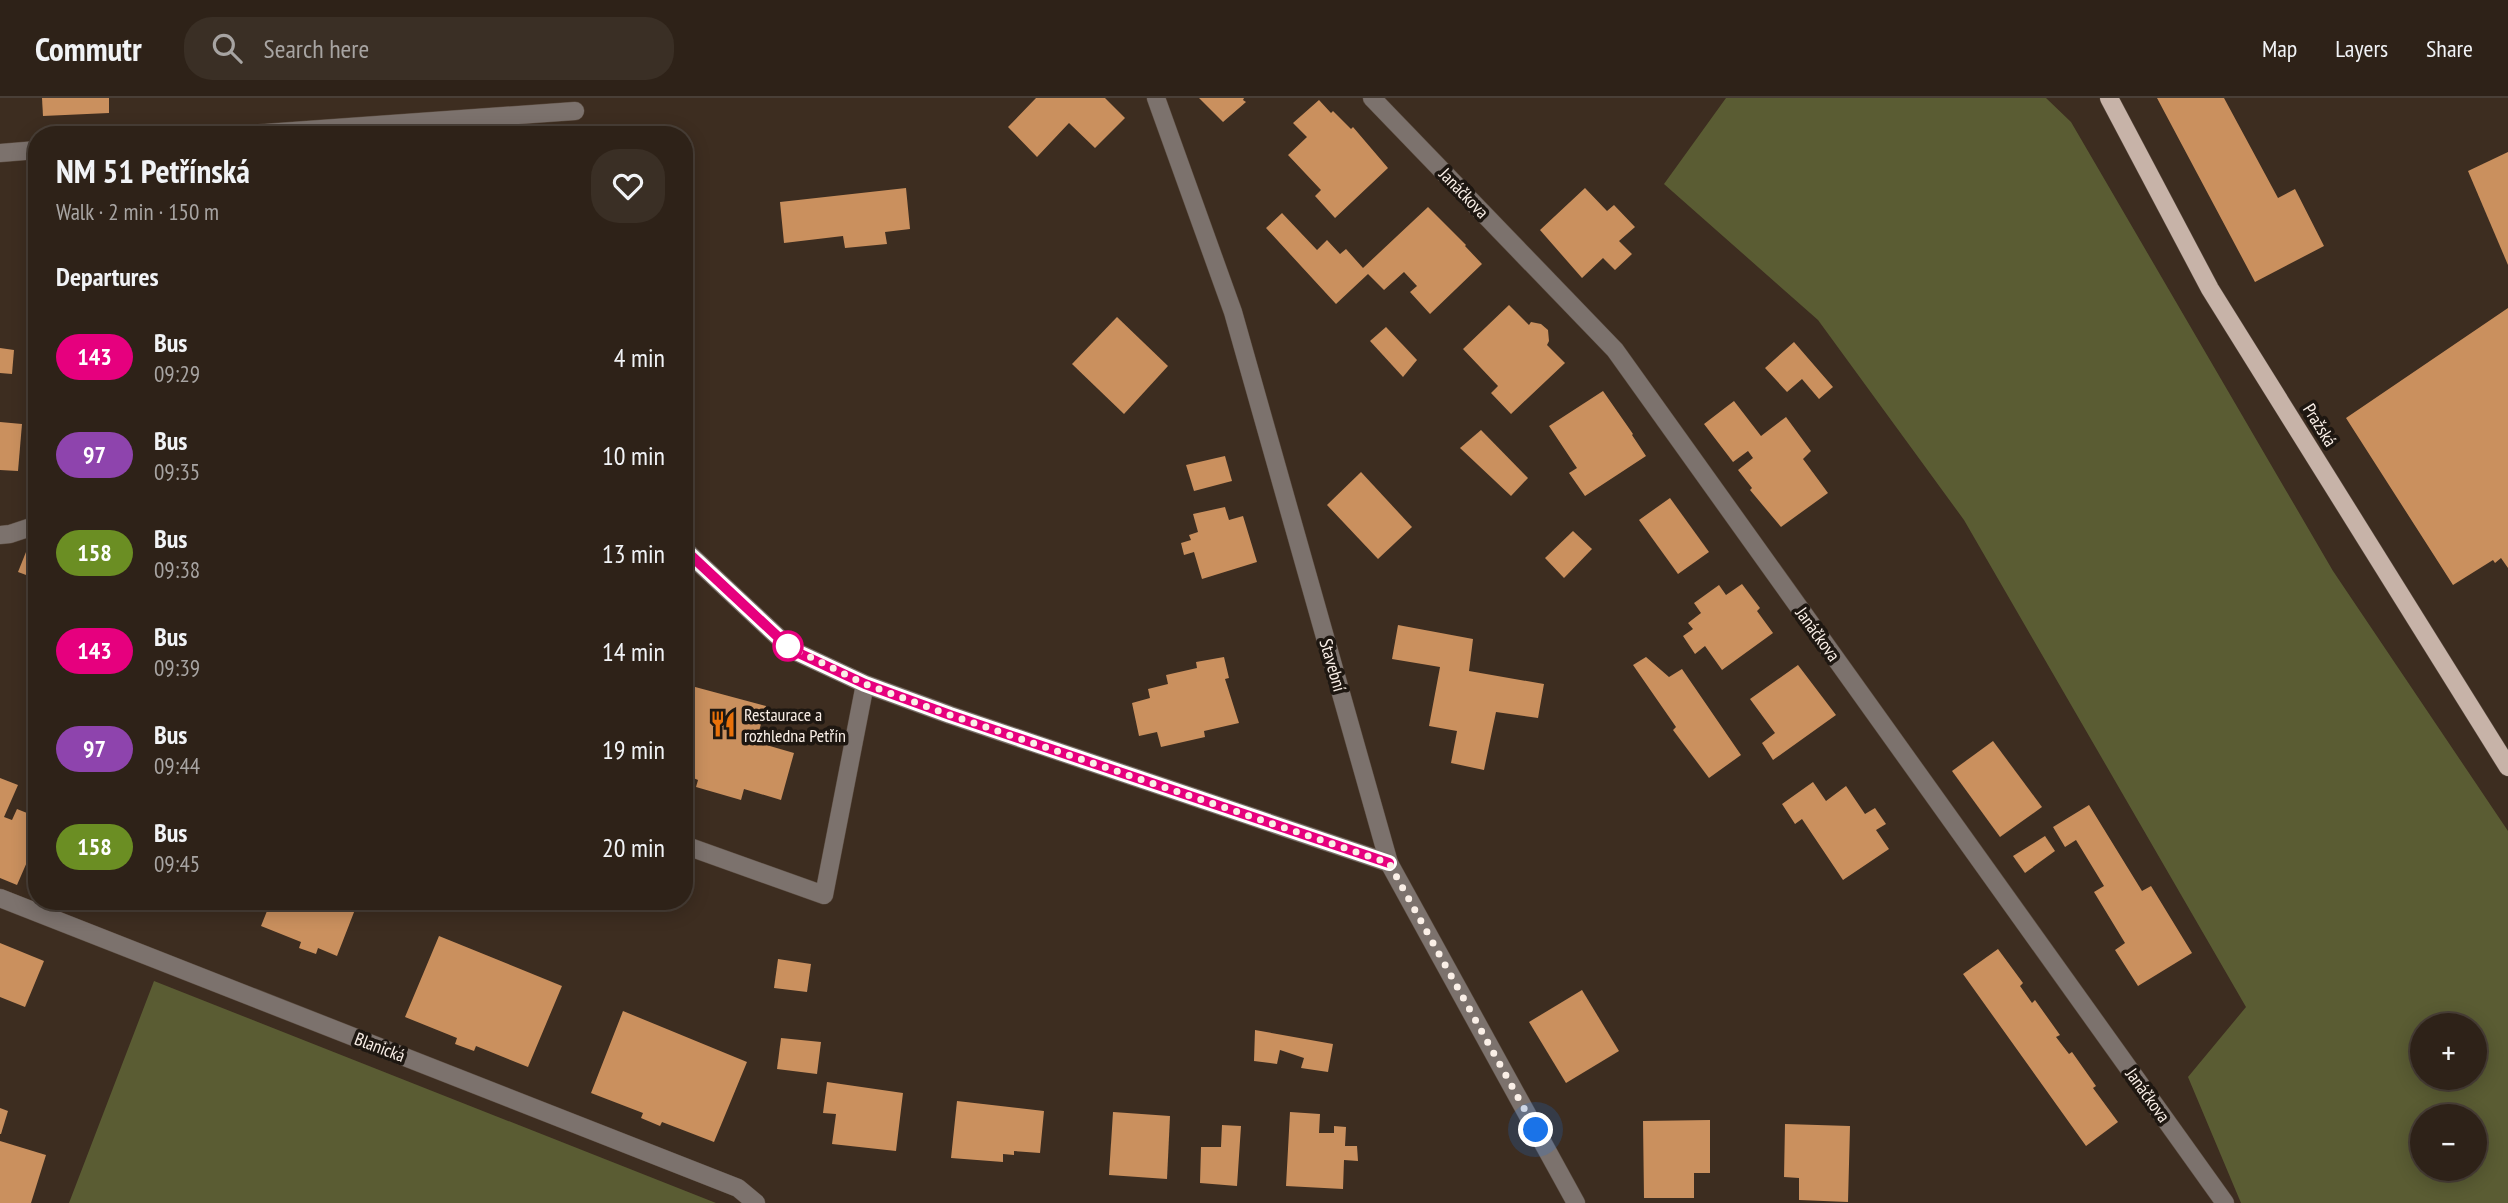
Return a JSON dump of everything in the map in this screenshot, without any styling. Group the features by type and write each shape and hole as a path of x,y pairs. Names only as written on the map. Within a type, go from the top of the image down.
{"main road":[{"name":"Pražská","path":"2109,98 2210,289 2508,767"}],"street":[{"name":"Stavební","path":"1156,98 1233,312 1389,863 1576,1203"},
{"name":"Janáčkova","path":"1372,98 1615,351 2225,1203"},
{"path":"363,126 575,111"},
{"path":"0,153 28,151"},
{"path":"0,535 28,528"},
{"path":"693,557 792,650 865,684 1389,863"},
{"path":"693,848 824,895 865,684"},
{"name":"Blanická","path":"0,898 28,909"},
{"name":"Blanická","path":"31,910 738,1188 756,1203"}],"green space":[{"path":"1726,98 2046,98 2071,122 2333,571 2508,831 2508,1203 2241,1203 2188,1077 2246,1007 1964,520 1818,320 1664,184"},
{"path":"154,981 716,1203 69,1203"}],"building":[{"path":"42,98 109,98 109,113 43,116"},
{"path":"1036,98 1105,98 1125,118 1095,148 1069,123 1037,157 1008,127"},
{"path":"1199,98 1244,98 1246,102 1223,122"},
{"path":"2157,98 2224,98 2278,198 2295,189 2324,246 2255,282"},
{"path":"1319,100 1351,129 1353,127 1388,168 1335,218 1315,196 1321,190 1288,155 1307,137 1293,123"},
{"path":"2508,152 2508,265 2468,171"},
{"path":"906,188 910,229 885,232 887,244 845,248 843,236 784,243 780,202"},
{"path":"1585,188 1607,211 1614,205 1635,227 1619,241 1632,254 1615,270 1603,258 1582,278 1540,230"},
{"path":"1428,207 1482,264 1430,314 1410,292 1417,286 1404,272 1384,290 1368,274 1336,304 1266,228 1282,213 1317,250 1327,240 1340,254 1346,249 1363,268"},
{"path":"1509,305 1529,325 1531,322 1541,324 1548,330 1547,345 1565,363 1511,414 1491,393 1498,386 1463,349"},
{"path":"2508,308 2508,568 2501,558 2495,563 2493,560 2453,585 2346,418"},
{"path":"1117,317 1168,366 1124,414 1072,364"},
{"path":"1386,327 1417,360 1403,377 1370,341"},
{"path":"1794,342 1833,387 1819,399 1802,379 1787,392 1765,368"},
{"path":"0,348 14,350 12,374 0,373"},
{"path":"1603,391 1646,456 1585,496 1569,473 1577,468 1549,426"},
{"path":"1734,401 1761,436 1786,417 1811,451 1803,459 1828,493 1781,527 1750,490 1752,488 1738,470 1753,458 1748,451 1733,462 1704,424"},
{"path":"0,422 22,424 18,471 0,470"},
{"path":"1481,430 1528,478 1511,496 1460,448"},
{"path":"1225,456 1232,481 1194,491 1186,465"},
{"path":"1361,472 1412,527 1378,559 1327,505"},
{"path":"1670,498 1709,552 1678,574 1639,520"},
{"path":"1225,507 1229,520 1243,516 1257,562 1202,579 1194,552 1184,555 1181,543 1191,540 1189,535 1198,532 1193,514"},
{"path":"1573,531 1592,549 1564,578 1545,558"},
{"path":"26,552 28,553 28,576 18,572"},
{"path":"1742,584 1760,608 1757,611 1773,633 1722,670 1705,646 1695,654 1683,636 1693,629 1688,623 1701,613 1694,603 1719,585 1726,595"},
{"path":"1398,625 1473,639 1469,671 1544,684 1538,718 1496,712 1484,770 1451,763 1457,731 1429,726 1440,667 1392,659"},
{"path":"1224,657 1229,678 1225,679 1239,723 1204,731 1205,737 1161,747 1157,732 1139,736 1132,703 1150,698 1148,689 1168,684 1166,675 1197,668 1196,662"},
{"path":"1646,657 1669,677 1682,669 1741,755 1709,778 1673,730 1676,727 1633,665"},
{"path":"1798,665 1836,715 1773,760 1762,743 1775,733 1750,699"},
{"name":"Restaurace a rozhledna Petřín","path":"693,686 766,706 756,742 794,753 781,800 744,789 741,800 696,787 698,780 693,778"},
{"path":"1993,741 2042,807 2000,837 1952,771"},
{"path":"0,778 18,785 4,817 12,820 17,809 28,813 28,860 17,885 0,878"},
{"path":"1813,782 1826,801 1846,786 1865,814 1875,808 1886,824 1876,830 1889,849 1843,880 1802,819 1795,824 1782,804"},
{"path":"2089,805 2142,891 2151,886 2192,953 2138,986 2115,950 2125,943 2094,892 2104,886 2076,840 2065,847 2053,827"},
{"path":"2045,836 2055,851 2025,873 2013,856"},
{"path":"267,910 355,910 337,956 318,948 316,954 299,948 301,942 261,926"},
{"path":"439,936 562,986 528,1067 476,1046 474,1051 455,1044 457,1038 405,1017"},
{"path":"0,943 44,961 25,1007 0,997"},
{"path":"1998,949 2023,983 2020,986 2032,1003 2035,1000 2060,1035 2056,1037 2069,1054 2072,1052 2096,1086 2093,1088 2118,1122 2086,1146 1963,974"},
{"path":"778,959 811,964 807,992 774,988"},
{"path":"1582,990 1619,1051 1566,1083 1529,1022"},
{"path":"623,1011 747,1062 714,1142 662,1122 660,1126 641,1118 643,1113 591,1093"},
{"path":"1255,1030 1333,1044 1328,1072 1301,1068 1304,1058 1280,1050 1277,1064 1254,1061"},
{"path":"781,1038 821,1042 817,1074 777,1069"},
{"path":"827,1082 903,1093 896,1151 832,1144 836,1114 823,1113"},
{"path":"957,1101 1044,1111 1040,1153 1014,1151 1014,1155 1003,1154 1003,1162 951,1158"},
{"path":"0,1108 8,1111 1,1134 0,1134"},
{"path":"1113,1112 1170,1116 1167,1179 1109,1175"},
{"path":"1290,1112 1320,1114 1319,1133 1334,1133 1334,1126 1346,1127 1345,1146 1357,1146 1358,1161 1344,1160 1343,1189 1286,1186"},
{"path":"1710,1120 1710,1173 1694,1173 1694,1198 1644,1198 1643,1121"},
{"path":"1785,1124 1850,1126 1848,1202 1799,1200 1799,1178 1784,1177"},
{"path":"1222,1125 1241,1126 1237,1186 1200,1183 1201,1147 1221,1147"},
{"path":"0,1141 46,1155 31,1203 0,1203"}],"bus line":[{"name":"143","path":"693,557 792,650 865,684 1389,863"}],"place":[{"name":"Restaurace a rozhledna Petřín","path":"723,724"}],"route":[{"path":"788,646 865,684 950,715 1389,863 1536,1130"}]}
